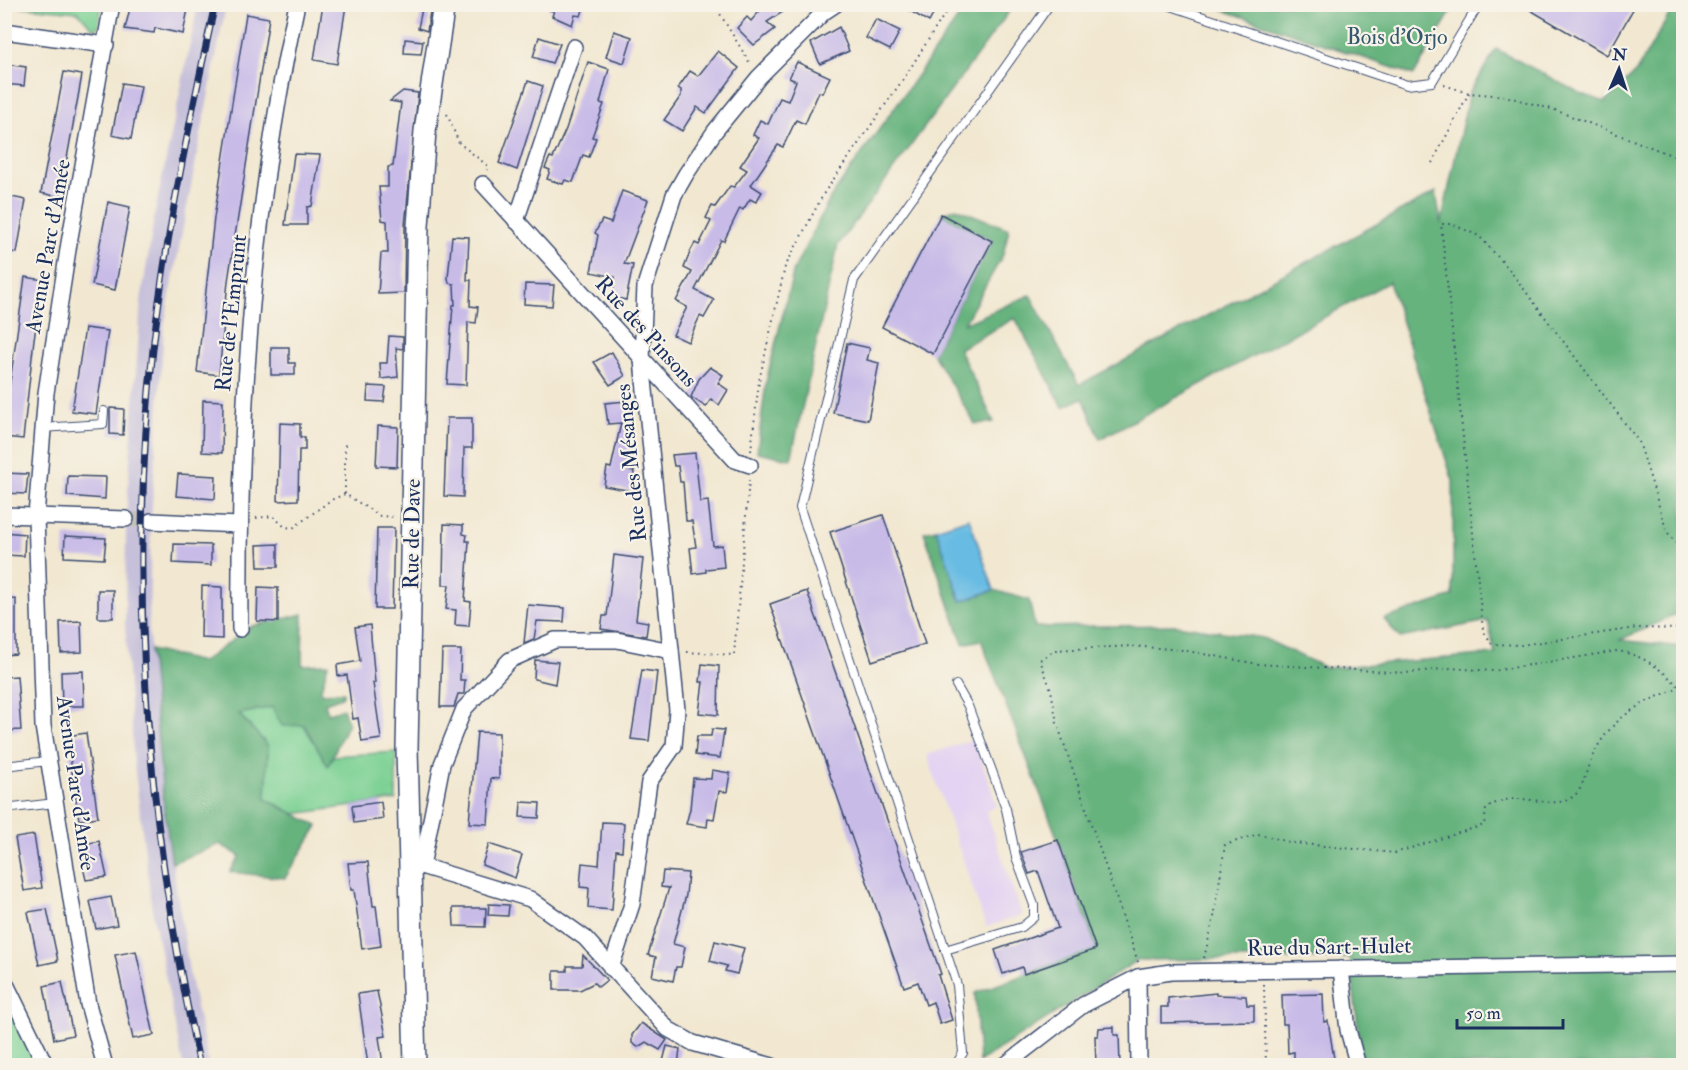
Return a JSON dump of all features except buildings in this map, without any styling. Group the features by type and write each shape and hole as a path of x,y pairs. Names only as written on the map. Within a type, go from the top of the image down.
{"main road":[{"name":"Rue de Dave","path":"415,1065 411,518 420,178 444,4"}],"street":[{"name":"Avenue Parc d'Amée","path":"105,1065 88,1004 43,726 36,516 42,428 69,243 112,4"},
{"name":"Rue de l'Emprunt","path":"240,629 239,525 243,408 255,270 286,56 297,4"},
{"name":"Rue des Mésanges","path":"610,968 632,904 649,782 674,746 677,710 642,360 645,286 674,195 715,131 759,77 836,4"},
{"path":"4,31 106,45"},
{"path":"516,221 574,47"},
{"name":"Rue des Pinsons","path":"483,184 735,460 750,465"},
{"path":"4,515 126,519"},
{"path":"151,521 239,525"},
{"path":"671,651 617,640 555,640 510,660 464,709 442,764 415,864 530,899 585,938 668,1029 693,1043 772,1065"},
{"name":"Rue du Sart-Hulet","path":"1004,1065 1083,1005 1138,977 1171,972 1683,964"},
{"path":"1341,969 1348,1030 1358,1065"},
{"path":"1138,977 1139,1065"},
{"path":"4,980 46,1065"}],"lane":[{"path":"956,1065 963,1053 958,997 945,950 800,508 854,280 1050,4"},
{"path":"1165,4 1407,85 1432,82 1479,4"},
{"path":"42,428 103,424 104,411"},
{"path":"945,950 1022,927 1034,917 1034,905 1016,857 1006,809 968,706 956,685"},
{"path":"4,766 48,761"},
{"path":"4,809 55,803"}],"path":[{"path":"714,4 759,77"},
{"path":"671,651 734,655 759,381 785,267 824,193 906,75 951,4"},
{"path":"1432,82 1469,93 1505,96 1555,110 1683,160"},
{"path":"1432,163 1469,93"},
{"path":"446,112 459,143 488,166 483,184"},
{"path":"1683,554 1667,532 1638,442 1479,236 1452,224 1442,224 1483,630 1492,644 1521,645 1636,628 1683,629"},
{"path":"345,441 345,494"},
{"path":"239,525 260,517 273,516 285,528 293,528 332,500 345,494"},
{"path":"345,494 380,516 411,518"},
{"path":"1138,977 1138,960 1057,723 1051,690 1040,660 1055,650 1132,646 1182,650 1258,664 1406,673 1451,668 1493,671 1617,651 1634,654 1659,668 1683,692"},
{"path":"1201,971 1214,917 1226,845 1258,834 1293,843 1395,853 1484,825 1486,809 1497,800 1520,797 1545,803 1566,800 1577,794 1606,732 1643,701 1680,688"},
{"path":"1264,970 1266,1065"}],"shaded area":[{"path":"198,5 226,5 164,326 151,521 149,635 164,807 190,978 209,1066 183,1065 152,910 134,764 125,625 126,519 141,300 155,212"},
{"path":"974,739 997,806 986,811 1022,915 986,927 927,755"}],"green space":[{"path":"968,4 1014,5 838,245 791,459 757,452 766,382 794,269 831,197"},
{"path":"4,5 102,5 98,27 93,29 78,12"},
{"name":"Bois d'Orjo","path":"1208,5 1455,5 1414,75"},
{"path":"1675,5 1683,5 1683,611 1620,640 1683,647 1683,1065 1362,1065 1350,958 1138,960 979,1062 975,993 1096,948 1058,840 981,640 963,644 924,532 936,529 961,601 994,590 1029,600 1035,627 1176,625 1263,638 1326,668 1495,654 1488,621 1400,638 1384,619 1453,596 1453,481 1389,282 1100,439 1083,398 1063,407 1015,318 959,349 994,422 975,424 933,354 992,241 941,214 956,208 1009,229 1003,255 964,324 1030,295 1079,385 1436,192 1441,224 1469,93 1496,49 1582,94 1605,102 1636,72"},
{"path":"303,614 302,665 328,664 320,693 344,692 342,697 325,703 328,713 343,709 348,723 328,766 304,725 282,726 272,707 239,714 268,746 266,799 318,826 285,878 230,872 240,856 220,844 172,863 164,807 150,650 202,662 252,626"},
{"path":"272,707 304,724 328,765 333,756 396,752 396,800 294,814 266,799 268,746 239,714"},
{"path":"5,998 40,1065 5,1065"}],"water":[{"path":"969,518 994,590 961,601 936,529"}],"tunnel":[{"path":"126,519 151,521"}],"railway":[{"path":"200,1066 167,888 155,798 142,619 142,530 145,440 158,306 180,176 215,4"}]}
